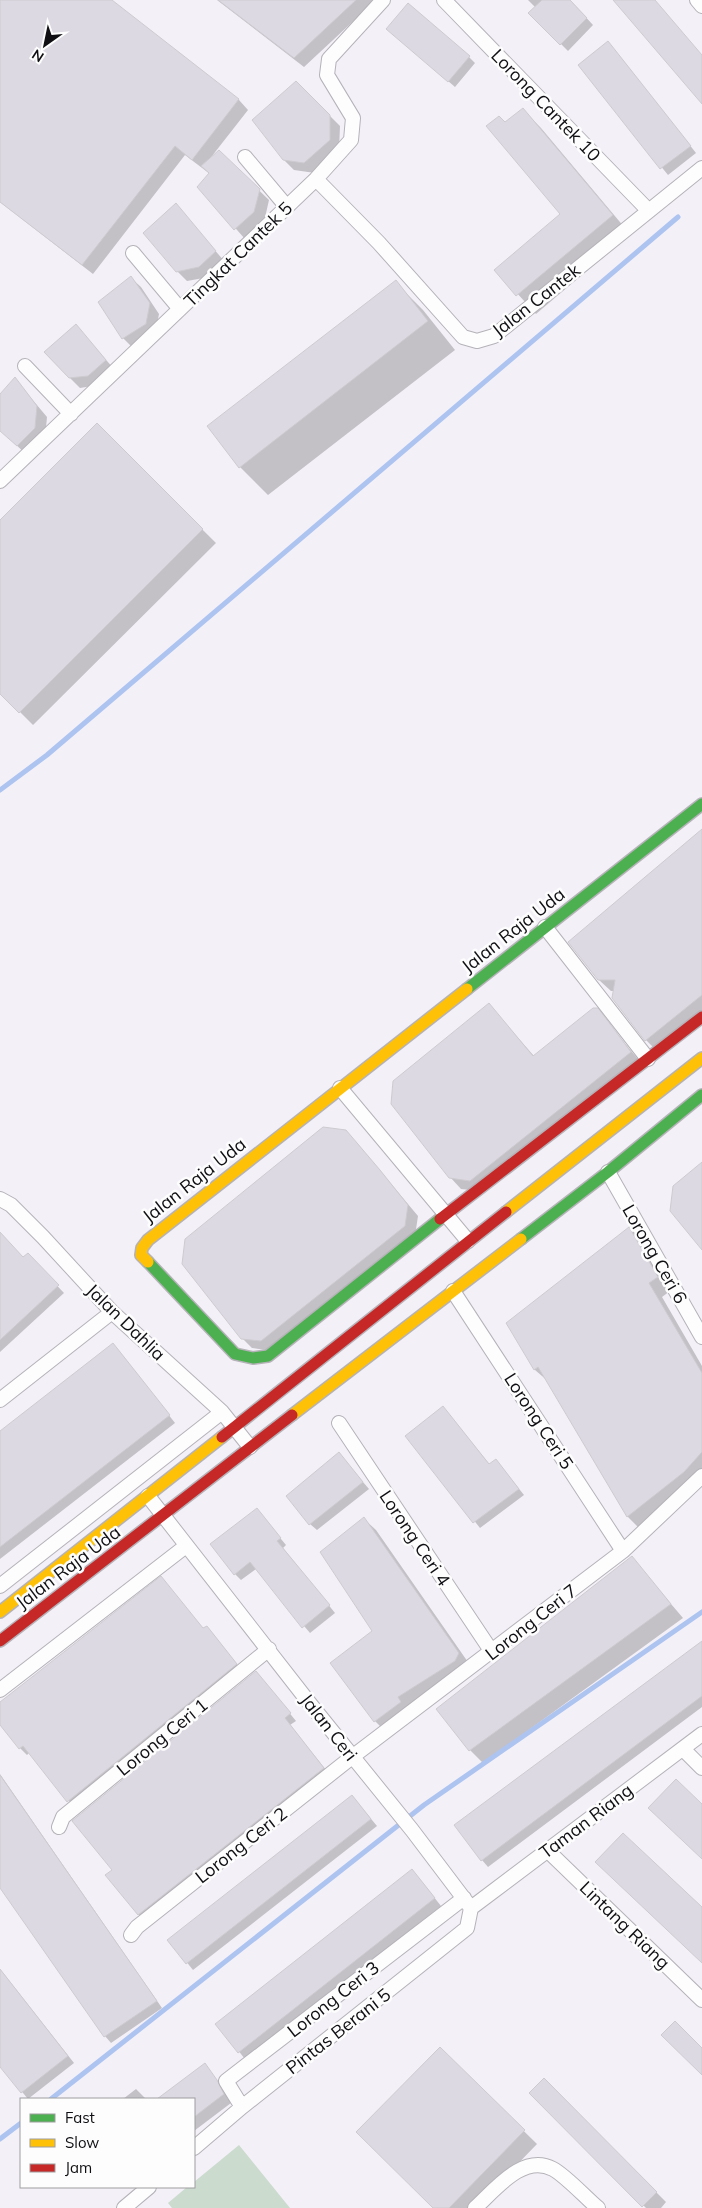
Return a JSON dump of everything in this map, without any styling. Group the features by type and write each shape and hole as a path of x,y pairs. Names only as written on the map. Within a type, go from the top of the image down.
{"main road":[{"name":"Jalan Raja Uda","path":"702,804 148,1240 142,1248 141,1255 236,1354 253,1358 268,1356 511,1163 702,1017"},
{"name":"Jalan Raja Uda","path":"0,1612 468,1240 702,1058"},
{"name":"Jalan Raja Uda","path":"0,1641 608,1172 702,1095"}],"street":[{"name":"Tingkat Cantek 5","path":"0,481 316,179 351,140 353,118 327,75 329,59 383,0"},
{"name":"Lorong Cantek 10","path":"444,0 648,210"},
{"path":"697,0 702,6"},
{"path":"245,157 287,207"},
{"name":"Jalan Cantek","path":"316,179 379,244 446,320 463,337 477,341 494,336 702,168"},
{"path":"133,253 180,310"},
{"path":"25,366 71,414"},
{"path":"545,927 648,1059"},
{"path":"340,1088 468,1240"},
{"name":"Lorong Ceri 6","path":"608,1172 702,1337"},
{"name":"Jalan Dahlia","path":"0,1199 10,1205 43,1237 112,1312 222,1412 250,1447"},
{"name":"Lorong Ceri 5","path":"453,1291 623,1551"},
{"path":"0,1400 112,1312"},
{"path":"0,1586 222,1412"},
{"name":"Lorong Ceri 4","path":"339,1423 492,1652"},
{"name":"Lorong Ceri 7","path":"352,1757 623,1551 702,1476"},
{"name":"Jalan Ceri","path":"148,1496 352,1757 412,1830 467,1903"},
{"path":"0,1690 186,1546"},
{"name":"Lorong Ceri 1","path":"59,1827 63,1817 269,1649"},
{"name":"Taman Riang","path":"467,1903 548,1850 702,1734"},
{"path":"682,1749 702,1768"},
{"name":"Lorong Ceri 2","path":"131,1935 137,1927 352,1757"},
{"name":"Lintang Riang","path":"548,1850 702,2000"},
{"name":"Pintas Berani 5","path":"195,2147 242,2107 467,1928 467,1903"},
{"name":"Lorong Ceri 3","path":"242,2107 226,2081 467,1903"},
{"path":"475,2208 521,2168 536,2164 554,2169 598,2208"},
{"path":"124,2208 148,2188"}],"green space":[{"path":"239,2145 290,2208 172,2208 168,2203 186,2188 195,2188 195,2181"}],"building":[{"path":"0,0 112,0 239,99 192,160 175,146 82,265 0,202"},
{"path":"218,0 356,0 294,58"},
{"path":"542,0 570,0 587,18 560,45 528,13"},
{"path":"613,0 655,0 702,55 702,104"},
{"path":"408,3 470,56 448,82 386,29"},
{"path":"608,41 691,146 660,169 578,65"},
{"path":"296,81 330,115 330,140 304,163 283,160 252,120"},
{"path":"523,108 613,215 516,296 494,270 560,214 486,126 499,116 505,122"},
{"path":"219,150 260,189 254,212 234,230 197,187 209,173 201,166"},
{"path":"176,203 216,251 199,267 176,272 143,233"},
{"path":"131,276 150,303 146,324 122,339 98,302"},
{"path":"396,280 428,321 239,468 207,426"},
{"path":"76,324 106,360 88,376 69,378 44,352"},
{"path":"15,377 37,406 35,428 17,446 0,431 0,394"},
{"path":"97,423 203,529 19,713 0,694 0,520"},
{"path":"702,829 702,995 645,1041 612,998 615,980 598,980 568,942"},
{"path":"489,1003 533,1056 593,1008 598,1008 631,1052 470,1181 449,1178 391,1104 393,1081"},
{"path":"323,1127 346,1130 380,1170 408,1205 405,1226 261,1341 241,1339 182,1264 185,1239"},
{"path":"702,1162 702,1250 670,1211 673,1186"},
{"path":"629,1227 658,1277 649,1283 702,1373 702,1452 684,1472 627,1517 538,1367 534,1370 506,1323"},
{"path":"0,1232 23,1257 28,1253 59,1285 0,1340"},
{"path":"113,1343 170,1415 0,1547 0,1431"},
{"path":"443,1406 489,1464 496,1459 519,1489 473,1523 405,1436"},
{"path":"339,1452 363,1482 309,1525 286,1496"},
{"path":"257,1508 281,1538 277,1541 330,1605 302,1628 250,1562 234,1575 210,1544"},
{"path":"364,1517 459,1653 455,1661 398,1697 401,1702 374,1722 330,1663 372,1631 320,1552"},
{"path":"632,1556 671,1604 469,1751 436,1709"},
{"path":"161,1576 203,1628 207,1626 237,1664 67,1802 23,1746 19,1749 0,1725 0,1702"},
{"path":"702,1641 702,1696 481,1861 454,1825"},
{"path":"256,1671 291,1713 285,1718 324,1768 138,1915 105,1875 112,1870 72,1821"},
{"path":"0,1775 157,2001 104,2037 0,1888"},
{"path":"676,1779 702,1804 702,1859 648,1808"},
{"path":"352,1795 371,1819 186,1964 167,1940"},
{"path":"623,1833 702,1907 702,1963 595,1862"},
{"path":"412,1869 435,1898 238,2053 215,2024"},
{"path":"0,1969 68,2056 21,2093 0,2067"},
{"path":"675,2021 702,2048 702,2075 661,2035"},
{"path":"440,2047 525,2130 449,2208 433,2208 356,2132"},
{"path":"205,2063 224,2094 195,2116 195,2098 158,2098"},
{"path":"544,2078 657,2192 642,2207 529,2093"}],"waterway":[{"path":"0,790 47,755 678,217"},
{"path":"52,2098 424,1805 702,1612"},
{"path":"0,2139 20,2124"}],"traffic: fast":[{"path":"467,989 702,804"},
{"path":"521,1239 608,1172 702,1095"},
{"path":"148,1262 235,1354 253,1358 268,1356 440,1219"}],"traffic: slow":[{"path":"148,1262 141,1255 142,1248 148,1240 467,989"},
{"path":"506,1212 702,1058"},
{"path":"292,1415 521,1239"},
{"path":"0,1612 222,1437"}],"traffic: jam":[{"path":"440,1219 702,1017"},
{"path":"222,1437 506,1212"},
{"path":"0,1641 292,1415"}]}
